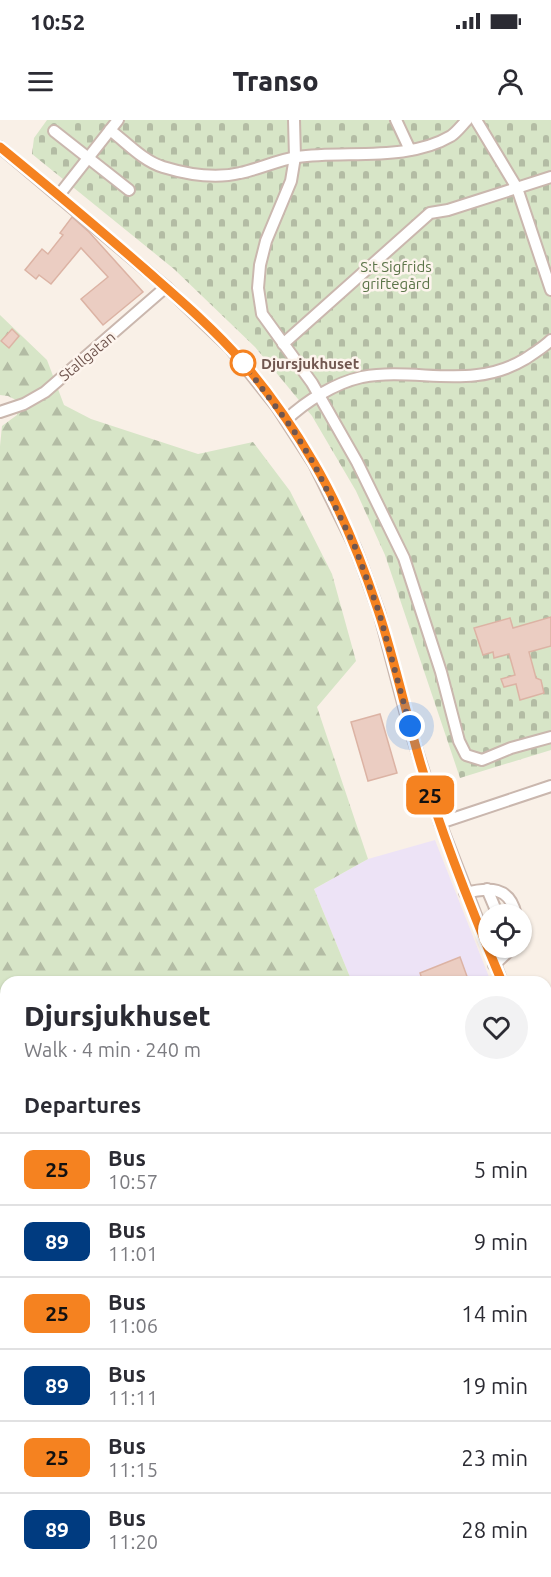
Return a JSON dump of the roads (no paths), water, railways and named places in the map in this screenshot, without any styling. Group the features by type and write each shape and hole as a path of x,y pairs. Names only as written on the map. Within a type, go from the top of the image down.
{"street":[{"path":"59,195 118,120"},
{"path":"294,120 295,157 291,181 266,241 260,264 258,288 262,314 312,383 357,462 404,558 441,672 459,741 466,755 482,760 511,748 551,737"},
{"path":"396,120 410,150"},
{"path":"110,130 150,161 162,167 216,176 239,174 295,157 410,150 434,144 452,135 467,120"},
{"path":"476,120 516,188 551,290"},
{"path":"54,131 129,190"},
{"path":"0,147 166,287 237,355 286,420 314,464 355,547 379,612 410,726 440,823 465,893 499,976"},
{"path":"283,344 430,213 448,210 551,177"},
{"name":"Stallgatan","path":"0,412 24,404 45,392 166,287"},
{"path":"286,420 299,408 342,383 368,376 388,374 462,377 485,375 521,362 551,340"},
{"path":"440,823 551,786"},
{"path":"465,893 487,889 503,893 513,904"},
{"path":"487,889 493,904"},
{"path":"494,965 501,958"}],"place":[{"name":"Djursjukhuset","path":"243,363"}],"park label":[{"name":"S:t Sigfrids griftegård","path":"396,274"}]}
